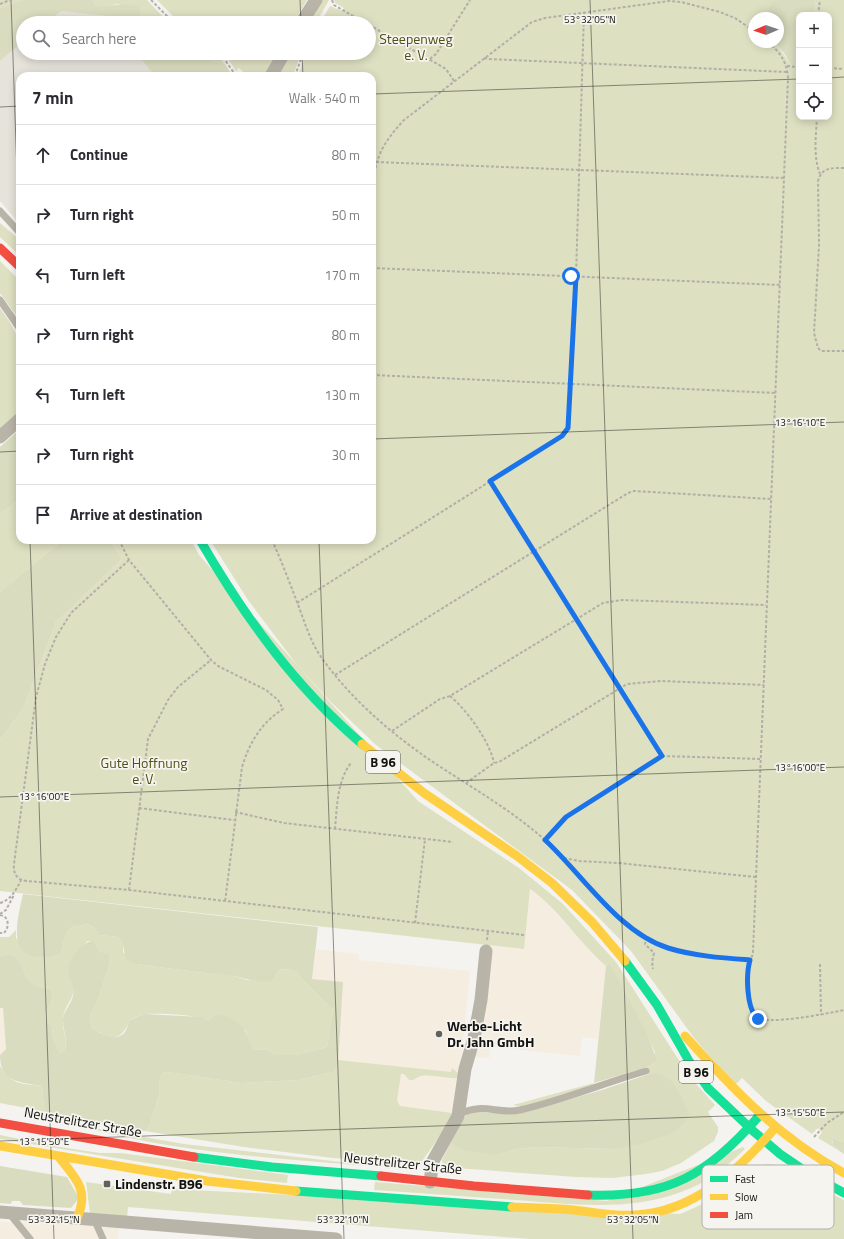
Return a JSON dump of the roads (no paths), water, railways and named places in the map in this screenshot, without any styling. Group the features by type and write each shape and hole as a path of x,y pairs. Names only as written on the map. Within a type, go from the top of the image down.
{"main road":[{"path":"0,248 16,263"},
{"name":"B 96","path":"202,544 241,607 265,641 290,672 370,752 469,825 524,861 567,896 623,957 658,1006 694,1070 748,1129 795,1165"},
{"name":"B 96","path":"658,1006 731,1087 760,1115 811,1154 830,1165"},
{"name":"Neustrelitzer Straße","path":"709,1165 732,1147 760,1115"},
{"name":"Neustrelitzer Straße","path":"0,1123 241,1164 376,1175 430,1182 575,1193 626,1194 646,1192 675,1184 702,1170"},
{"path":"743,1165 776,1127"},
{"path":"0,1146 176,1176 262,1187 374,1198 574,1210 626,1216 644,1215 658,1212 702,1193"},
{"path":"58,1156 78,1182 83,1195 84,1207 77,1218"},
{"name":"B 96","path":"834,1167 844,1173"},
{"name":"B 96","path":"834,1188 844,1193"}],"street":[{"path":"306,16 316,0"},
{"path":"273,72 280,60"},
{"path":"0,437 16,423"},
{"path":"430,1182 433,1162 458,1116 465,1069 474,1038 481,1000 486,951"},
{"path":"5,1212 336,1239"}],"lane":[{"path":"0,211 16,229"},
{"path":"0,300 16,322"},
{"path":"458,1116 478,1108 518,1110 594,1089 646,1071"},
{"path":"5,1212 30,1239"},
{"path":"94,1219 103,1239"}],"place":[{"name":"Werbe-Licht Dr. Jahn GmbH","path":"439,1034"},
{"name":"Lindenstr. B96","path":"107,1184"}],"park label":[{"name":"Steepenweg e. V.","path":"416,48"},
{"name":"Gute Hoffnung e. V.","path":"144,772"}]}
